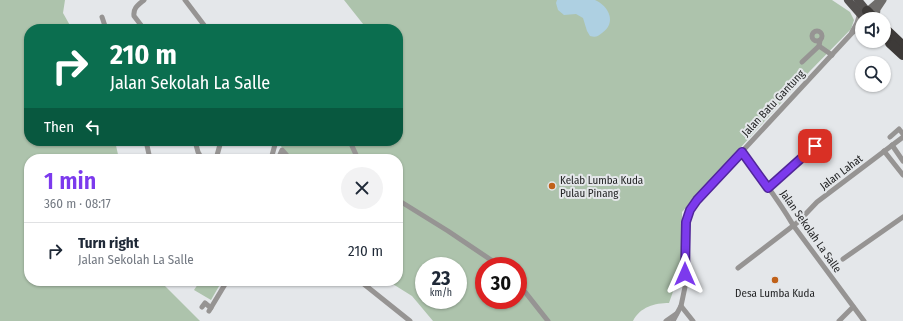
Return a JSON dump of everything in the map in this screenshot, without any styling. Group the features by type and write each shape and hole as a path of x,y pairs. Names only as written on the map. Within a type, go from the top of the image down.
{"highway":[{"path":"891,35 903,46"},
{"path":"891,45 903,56"}],"main road":[{"path":"848,0 861,12"},
{"path":"858,0 865,12"}],"street":[{"path":"140,24 133,14 135,8 144,0"},
{"path":"185,0 203,24"},
{"path":"873,12 882,0"},
{"path":"874,12 882,0"},
{"path":"102,17 104,24"},
{"name":"Jalan Batu Gantung","path":"852,33 855,27"},
{"name":"Jalan Batu Gantung","path":"673,321 681,306 685,287 686,222 690,210 697,200 855,30"},
{"path":"802,62 819,46 820,40"},
{"path":"819,46 832,55"},
{"path":"890,137 899,129 903,135"},
{"name":"Jalan Lahat","path":"738,268 793,225 817,202 892,146 903,135"},
{"path":"352,146 356,154"},
{"path":"768,188 815,146"},
{"path":"892,146 903,161"},
{"path":"884,151 903,175"},
{"name":"Jalan Sekolah La Salle","path":"742,152 793,225 864,321"},
{"path":"403,203 487,257"},
{"path":"843,259 903,217"},
{"path":"202,307 205,302 210,309 224,286"},
{"path":"366,286 410,321"},
{"path":"527,294 548,321"},
{"path":"681,306 693,321"},
{"path":"839,321 853,307"},
{"path":"666,321 677,313"}],"green space":[{"path":"0,0 65,0 63,13 69,24 24,24 24,146 116,146 118,154 24,154 24,286 165,286 200,321 0,321"},
{"name":"Kelab Lumba Kuda Pulau Pinang","path":"344,0 832,0 850,12 854,20 851,29 810,71 682,212 682,266 669,303 653,305 644,309 633,321 433,321 423,309 467,309 467,257 415,257 415,300 396,286 403,286 403,154 288,154 281,146 403,146 403,24 363,24"},
{"path":"197,286 219,286 211,300 194,290"}],"water":[{"path":"557,0 595,0 607,10 610,20 607,29 598,36 590,36 583,18 576,14 564,15 558,10 556,3"}],"place":[{"name":"Kelab Lumba Kuda Pulau Pinang","path":"552,186"},
{"name":"Desa Lumba Kuda","path":"775,280"}],"route":[{"path":"685,274 686,222 690,210 697,200 742,152 768,188 815,146"}]}
